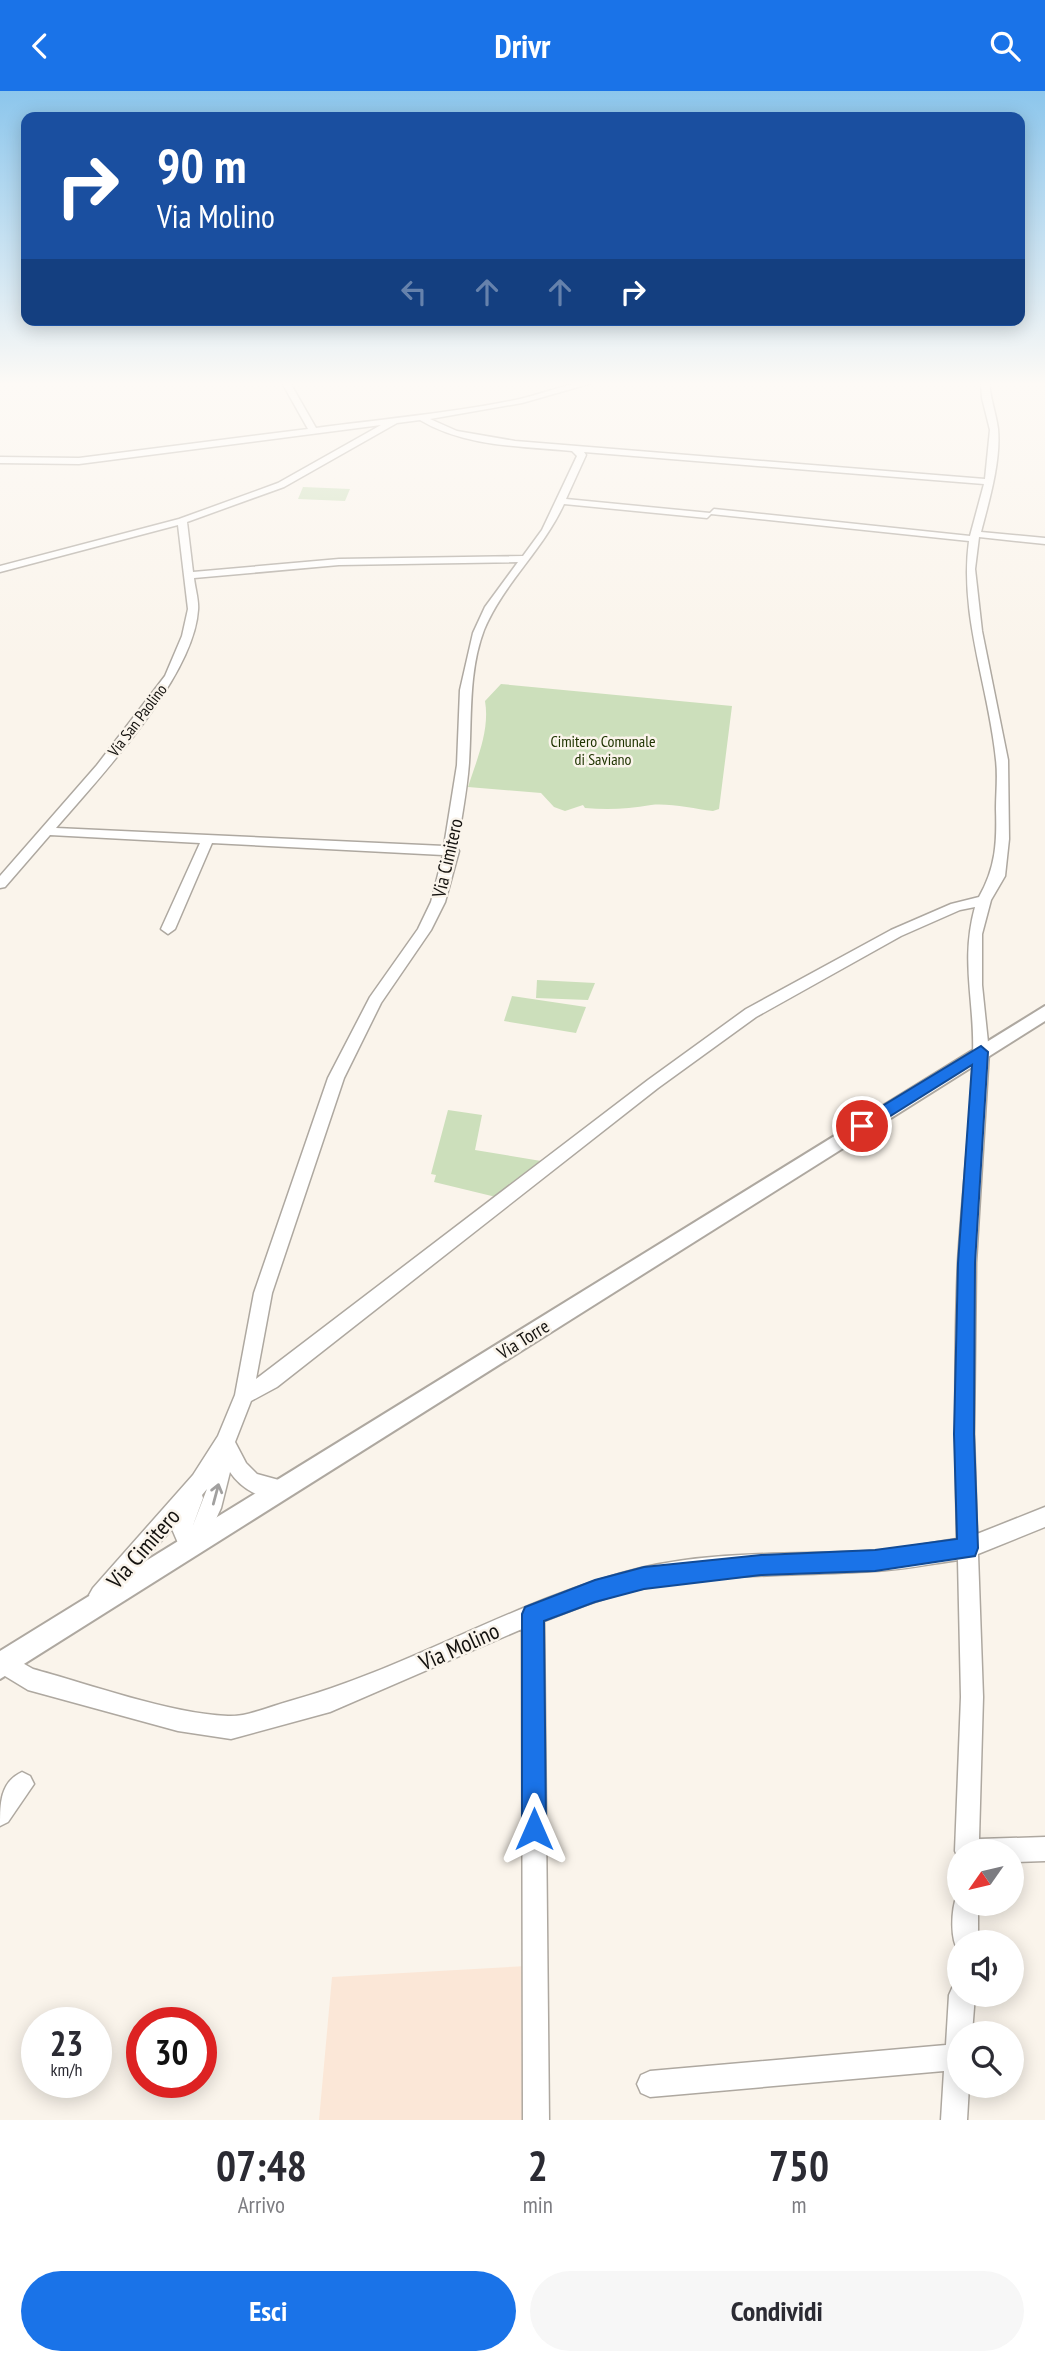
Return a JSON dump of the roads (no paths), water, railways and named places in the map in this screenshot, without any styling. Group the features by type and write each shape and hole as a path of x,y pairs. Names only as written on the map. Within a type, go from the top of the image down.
{"main road":[{"name":"Via Torre","path":"2,1665 279,1489 1045,1012"}],"street":[{"path":"0,569 182,521 281,485 298,476"},
{"name":"Via Cimitero","path":"84,1612 200,1482 225,1443 244,1395 263,1293 337,1078 375,1001 424,930 438,902 452,851 463,765 466,690 478,633 490,607 547,530 573,476"},
{"path":"910,476 989,482"},
{"path":"967,1839 972,1697 964,1434 967,1263 981,1052 975,985 975,934 984,900 998,876 1003,839 1002,760 972,600 970,569 990,476"},
{"path":"561,501 1045,541"},
{"name":"Via San Paolino","path":"0,884 101,768 170,677 187,636 193,608 182,521"},
{"path":"190,575 339,562 526,559"},
{"path":"46,831 452,851"},
{"path":"168,929 208,838"},
{"path":"244,1395 270,1381 653,1084 751,1013 896,933 956,907 984,900"},
{"path":"225,1443 243,1476 257,1487 279,1489"},
{"name":"Via Cimitero","path":"200,1482 181,1527 185,1537 195,1542 209,1521 225,1443"},
{"name":"Via Molino","path":"2,1665 28,1679 177,1720 231,1728 330,1701 533,1614 595,1591 644,1578 770,1564 875,1560 967,1548 1045,1517"},
{"path":"533,1614 536,2120"},
{"path":"0,1814 22,1784"},
{"path":"1024,1849 1045,1849"},
{"path":"650,2084 947,2058"},
{"path":"954,2120 955,2098"}],"park label":[{"name":"Cimitero Comunale di Saviano","path":"603,750"}]}
